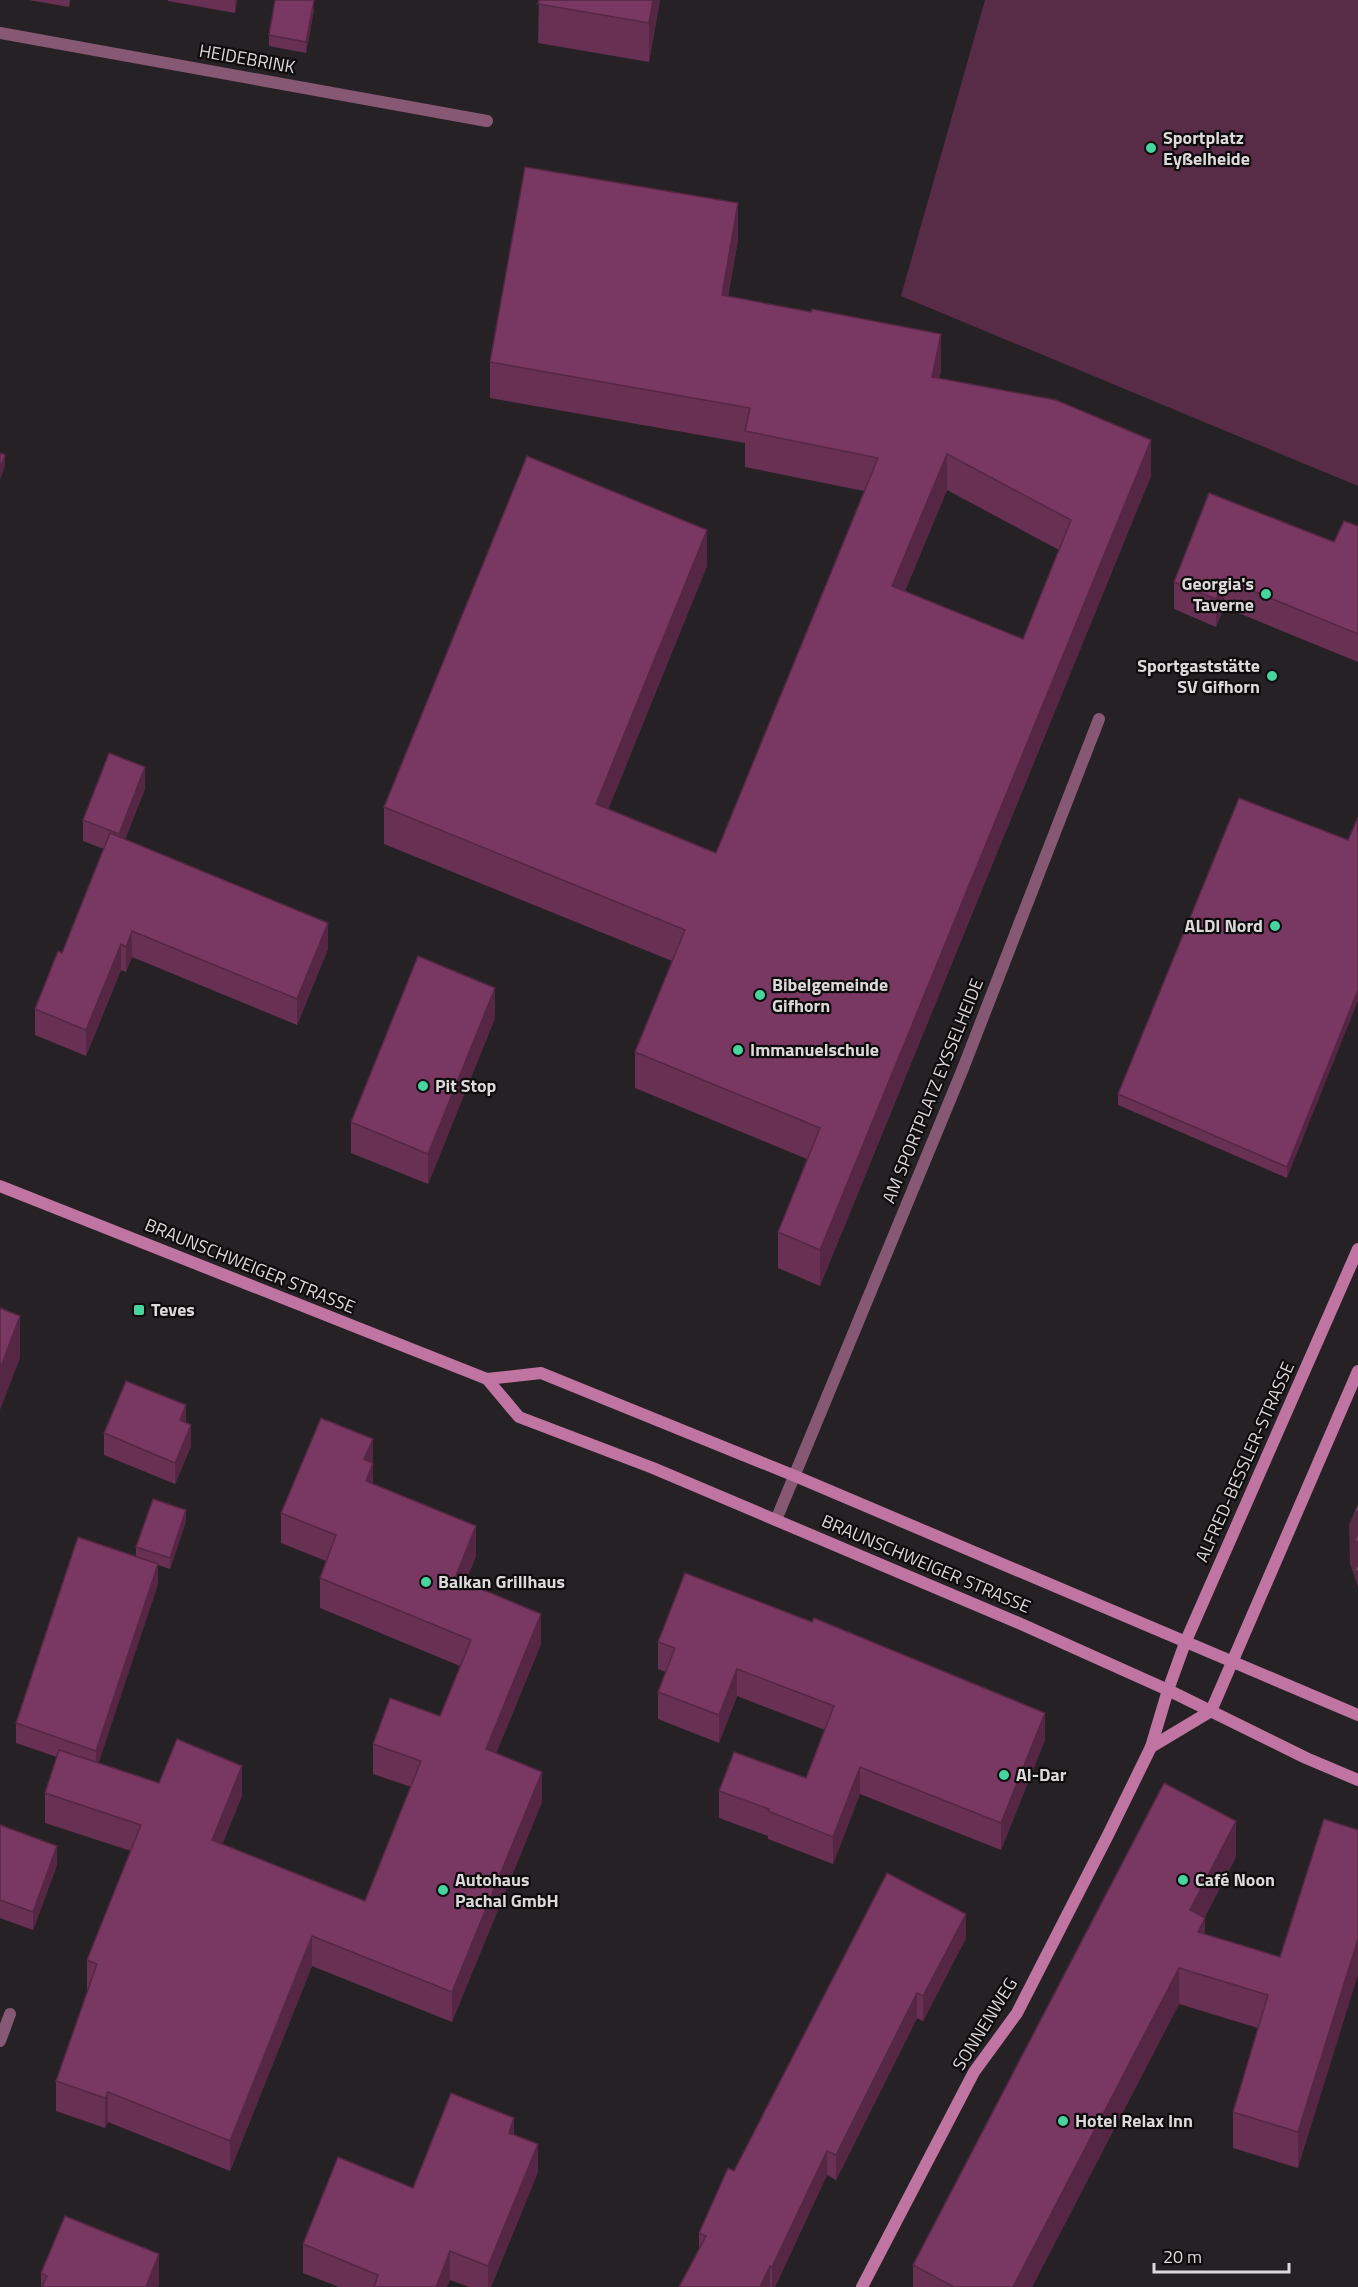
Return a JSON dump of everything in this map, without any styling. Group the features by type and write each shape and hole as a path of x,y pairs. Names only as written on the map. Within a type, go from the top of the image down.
{"street":[{"name":"HEIDEBRINK","path":"0,33 487,122"},
{"name":"AM SPORTPLATZ EYSSELHEIDE","path":"776,1520 962,1071 1099,719"},
{"name":"BRAUNSCHWEIGER STRASSE","path":"0,1186 487,1379 541,1373 795,1476 1358,1715"},
{"name":"ALFRED-BESSLER-STRASSE","path":"1168,1690 1185,1643 1358,1250"},
{"path":"1151,1747 1211,1711 1358,1371"},
{"name":"BRAUNSCHWEIGER STRASSE","path":"487,1379 519,1417 653,1468 1022,1624 1168,1690 1306,1758 1358,1780"},
{"name":"SONNENWEG","path":"862,2287 974,2072 1017,2013 1151,1747 1168,1690"},
{"path":"0,2041 10,2014"}],"green space":[{"name":"Sportplatz Eyßelheide","path":"985,0 1358,0 1358,486 901,296"},
{"path":"1358,1504 1358,1587 1350,1564 1349,1525"}],"building":[{"path":"275,0 314,0 306,42 269,35"},
{"path":"539,0 653,0 649,23 538,4"},
{"path":"525,167 738,203 722,295 811,312 812,309 941,334 932,377 1056,400 1151,440 820,1250 778,1232 820,1128 635,1052 685,930 384,807 527,456 707,530 596,804 716,853 878,458 745,431 750,408 490,362","holes":["947,454 1071,520 1023,639 892,586"]},
{"path":"0,453 5,455 0,469"},
{"path":"1209,493 1334,542 1344,521 1358,526 1358,634 1224,579 1216,599 1174,582"},
{"path":"109,753 145,767 119,834 83,820"},
{"name":"ALDI Nord","path":"1239,798 1348,840 1358,817 1358,990 1287,1167 1118,1094"},
{"path":"110,833 328,923 297,999 132,931 126,947 121,944 86,1030 35,1009 58,951 62,953"},
{"name":"Pit Stop","path":"418,956 495,988 428,1154 351,1122"},
{"path":"0,1308 20,1316 0,1369"},
{"path":"126,1381 186,1405 180,1420 191,1425 175,1463 104,1433"},
{"path":"321,1418 373,1439 364,1459 373,1463 366,1481 476,1526 455,1578 541,1614 486,1749 542,1772 452,1992 312,1936 230,2141 108,2092 105,2098 56,2081 97,1964 87,1960 141,1825 45,1793 59,1750 159,1783 177,1739 242,1766 212,1840 365,1901 421,1761 373,1744 390,1698 440,1716 471,1640 320,1578 336,1535 281,1513"},
{"path":"153,1499 186,1510 170,1558 136,1547"},
{"path":"78,1537 158,1564 96,1751 16,1723"},
{"path":"685,1573 812,1622 814,1618 1045,1713 1001,1823 860,1767 833,1837 768,1811 769,1809 719,1791 734,1752 806,1778 834,1706 737,1669 719,1715 658,1692 675,1648 658,1642"},
{"path":"1164,1783 1236,1821 1190,1910 1205,1918 1198,1932 1280,1957 1324,1819 1358,1830 1358,1939 1298,2132 1233,2112 1268,1995 1179,1968 1013,2287 954,2287 913,2265"},
{"path":"0,1825 57,1846 33,1912 0,1900"},
{"path":"887,1873 966,1914 923,1996 917,1993 836,2155 827,2151 772,2267 770,2266 760,2287 679,2287 706,2236 699,2233 728,2168 734,2171"},
{"path":"451,2093 514,2118 509,2133 538,2144 488,2266 450,2251 436,2287 374,2287 378,2275 303,2244 338,2157 413,2188"},
{"path":"65,2216 159,2254 146,2287 42,2287 47,2276 41,2273"}],"place":[{"name":"Sportplatz Eyßelheide","path":"1151,148"},
{"name":"Georgia's Taverne","path":"1266,594"},
{"name":"Sportgaststätte SV Gifhorn","path":"1272,676"},
{"name":"ALDI Nord","path":"1275,926"},
{"name":"Bibelgemeinde Gifhorn","path":"760,995"},
{"name":"Immanuelschule","path":"738,1050"},
{"name":"Pit Stop","path":"423,1086"},
{"name":"Teves","path":"139,1310"},
{"name":"Balkan Grillhaus","path":"426,1582"},
{"name":"Al-Dar","path":"1004,1775"},
{"name":"Café Noon","path":"1183,1880"},
{"name":"Autohaus Pachal GmbH","path":"443,1890"},
{"name":"Hotel Relax Inn","path":"1063,2121"}]}
